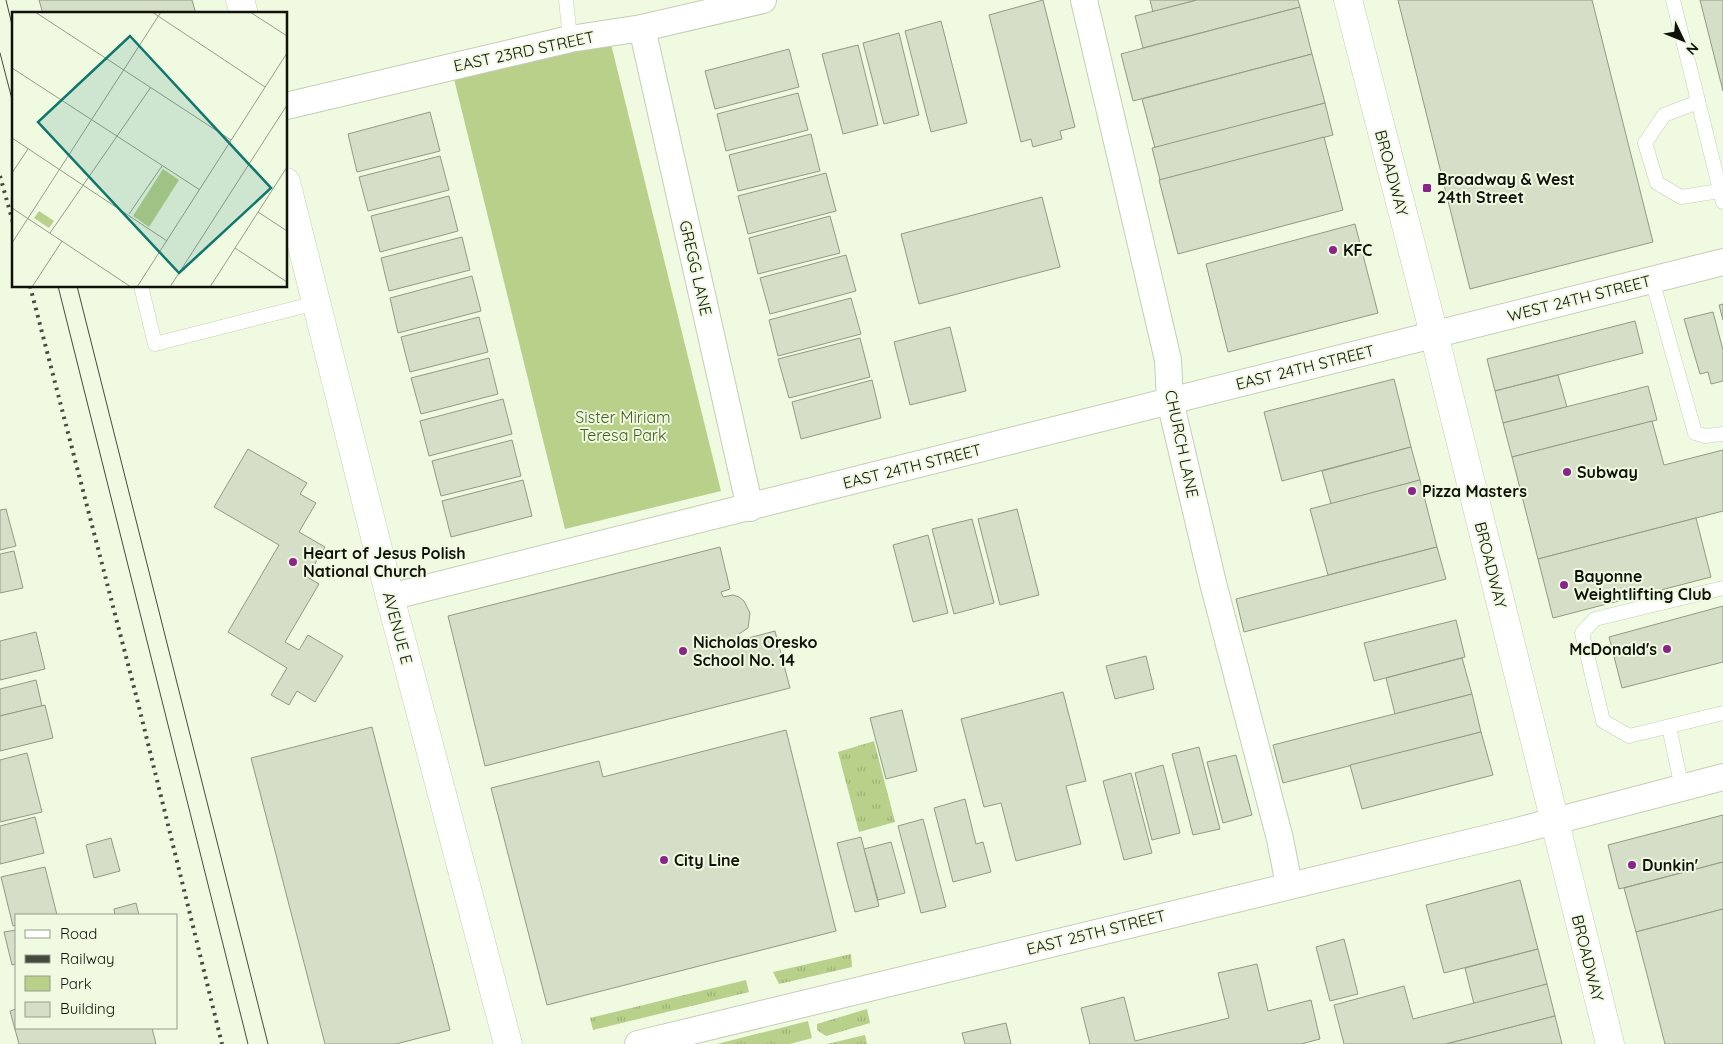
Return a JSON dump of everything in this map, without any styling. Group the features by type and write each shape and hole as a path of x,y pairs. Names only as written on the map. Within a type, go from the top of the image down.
{"street":[{"name":"EAST 23RD STREET","path":"288,106 570,39 642,28 763,0"},
{"name":"CHURCH LANE","path":"1084,0 1168,360 1170,401 1216,593 1280,840 1289,885"},
{"name":"BROADWAY","path":"1348,0 1434,334 1610,1044"},
{"name":"GREGG LANE","path":"642,28 750,508"},
{"name":"AVENUE E","path":"288,199 291,224 316,303 390,597 508,1044"},
{"name":"WEST 24TH STREET","path":"1434,334 1723,262"},
{"name":"EAST 24TH STREET","path":"390,597 750,508 1434,334"},
{"name":"EAST 25TH STREET","path":"638,1044 1723,778"}],"lane":[{"path":"566,0 570,39"},
{"path":"1673,0 1722,196 1681,197 1657,183 1645,143 1664,114 1698,102"},
{"path":"1652,280 1695,434 1704,436 1723,434"},
{"path":"141,288 155,344 316,303"},
{"path":"1723,588 1595,619 1582,633 1603,721 1630,736 1723,713"},
{"path":"1669,726 1682,788"}],"green space":[{"name":"Sister Miriam Teresa Park","path":"610,40 721,491 565,529 453,75"},
{"path":"874,741 895,822 859,832 838,752"},
{"path":"851,954 852,967 779,984 773,972"},
{"path":"746,980 749,992 593,1030 590,1018"},
{"path":"867,1009 870,1023 826,1036 817,1030 817,1024"},
{"path":"808,1021 812,1038 790,1044 717,1044"},
{"path":"865,1035 867,1044 827,1044"}],"building":[{"path":"39,0 192,0 195,12 42,12"},
{"path":"1043,0 1075,127 1060,131 1062,139 1033,147 1031,139 1021,142 989,15"},
{"path":"1150,0 1197,0 1153,12"},
{"path":"1197,0 1298,0 1300,7 1143,48 1135,16"},
{"path":"1398,0 1592,0 1653,242 1470,289"},
{"path":"1700,0 1723,0 1723,91"},
{"path":"1300,7 1312,54 1133,101 1121,54"},
{"path":"941,21 967,123 931,132 905,31"},
{"path":"899,33 919,115 884,124 863,43"},
{"path":"858,45 878,125 843,134 822,54"},
{"path":"789,49 799,87 715,109 705,71"},
{"path":"1312,54 1325,103 1155,148 1142,99"},
{"path":"798,93 808,130 726,151 717,114"},
{"path":"1325,103 1333,135 1160,180 1152,148"},
{"path":"430,112 440,151 357,172 348,134"},
{"path":"811,134 820,171 738,191 729,155"},
{"path":"1324,137 1343,210 1178,254 1159,180"},
{"path":"440,156 449,190 368,211 359,177"},
{"path":"826,173 836,211 748,234 738,196"},
{"path":"449,196 458,231 380,252 371,216"},
{"path":"1042,197 1060,267 919,304 901,234"},
{"path":"830,216 840,253 758,274 749,238"},
{"path":"1355,224 1378,313 1228,352 1206,264"},
{"path":"462,237 470,270 389,291 381,258"},
{"path":"846,255 856,291 770,314 760,278"},
{"path":"472,276 481,311 398,333 390,298"},
{"path":"851,298 861,334 778,356 769,320"},
{"path":"1723,304 1723,320 1719,305"},
{"path":"1713,312 1723,350 1723,381 1711,384 1708,372 1700,374 1684,319"},
{"path":"479,317 488,352 410,372 401,337"},
{"path":"1635,321 1643,353 1495,391 1487,359"},
{"path":"950,327 966,391 910,405 894,342"},
{"path":"860,338 870,377 789,398 778,359"},
{"path":"489,358 498,394 421,414 411,378"},
{"path":"1558,375 1567,407 1503,423 1495,391"},
{"path":"1394,379 1411,447 1282,481 1264,412"},
{"path":"872,380 881,418 801,439 792,402"},
{"path":"1648,386 1657,420 1512,457 1503,423"},
{"path":"503,399 512,434 429,456 420,421"},
{"path":"1652,421 1664,465 1723,450 1723,511 1538,559 1512,457"},
{"path":"512,440 521,476 441,496 432,461"},
{"path":"1411,447 1420,480 1331,504 1322,471"},
{"name":"Heart of Jesus Polish National Church","path":"248,449 307,483 300,494 316,503 299,532 325,547 307,577 319,584 285,642 299,650 308,635 343,656 315,702 297,691 289,705 271,695 287,668 228,632 279,545 214,507"},
{"path":"523,480 532,516 451,537 442,501"},
{"path":"1420,480 1437,547 1328,575 1310,509"},
{"path":"6,509 16,546 0,550 0,510"},
{"path":"1017,509 1039,595 1000,605 978,519"},
{"path":"1696,518 1711,577 1553,618 1538,559"},
{"path":"972,519 994,603 954,614 932,529"},
{"path":"928,535 948,613 913,622 893,545"},
{"path":"720,547 730,589 721,592 723,597 733,595 739,597 744,601 750,613 748,628 736,636 737,641 775,631 790,688 485,766 448,616"},
{"path":"1437,547 1446,579 1244,632 1236,599"},
{"path":"14,551 23,588 0,593 0,554"},
{"name":"McDonald's","path":"1723,606 1723,662 1622,688 1609,637"},
{"path":"1456,620 1465,657 1374,681 1364,643"},
{"path":"36,632 45,669 0,680 0,641"},
{"path":"1146,656 1154,689 1115,699 1106,666"},
{"path":"1462,658 1472,694 1395,714 1386,678"},
{"path":"36,680 42,706 0,716 0,689"},
{"path":"1063,692 1086,781 1066,786 1081,844 1016,861 1001,803 984,807 961,719"},
{"path":"1472,694 1481,732 1283,783 1273,745"},
{"path":"45,705 53,738 0,751 0,716"},
{"path":"902,710 917,771 886,779 870,718"},
{"path":"372,727 450,1030 396,1044 325,1044 251,758"},
{"name":"City Line","path":"786,730 836,931 547,1005 491,788 599,761 603,777"},
{"path":"1481,732 1493,775 1362,809 1350,765"},
{"path":"1199,747 1220,829 1193,835 1172,754"},
{"path":"27,753 42,812 0,822 0,760"},
{"path":"1236,755 1252,815 1223,823 1207,762"},
{"path":"1163,765 1180,833 1152,840 1135,773"},
{"path":"1131,773 1152,853 1124,860 1103,781"},
{"path":"965,799 976,844 983,842 991,872 953,882 934,808"},
{"path":"1723,815 1723,862 1619,889 1608,845"},
{"path":"35,817 44,853 0,864 0,826"},
{"path":"923,819 946,907 921,913 898,826"},
{"path":"861,837 879,906 855,912 837,843"},
{"path":"111,838 120,871 94,878 86,845"},
{"path":"891,842 905,893 878,900 864,849"},
{"path":"1723,862 1723,909 1636,932 1624,888"},
{"path":"45,867 57,914 15,914 15,925 13,926 1,877"},
{"path":"1520,880 1538,949 1444,973 1426,905"},
{"path":"136,903 139,914 115,914 114,909"},
{"path":"1723,909 1723,1044 1665,1044 1636,932"},
{"path":"15,930 15,964 12,965 4,932"},
{"path":"1344,939 1358,994 1330,1001 1316,947"},
{"path":"1538,949 1547,984 1474,1004 1465,968"},
{"path":"1257,964 1268,1011 1311,1000 1320,1039 1301,1044 1090,1044 1081,1008 1124,997 1135,1041 1229,1018 1218,973"},
{"path":"1547,984 1555,1016 1446,1044 1344,1044 1334,1005 1404,986 1413,1019"},
{"path":"15,1009 15,1029 152,1029 156,1044 19,1044 10,1011"},
{"path":"1555,1016 1562,1044 1446,1044"},
{"path":"1006,1023 1011,1044 965,1044 962,1033"}],"tram line":[{"path":"6,0 12,25"},
{"path":"0,53 12,99"},
{"path":"59,288 248,1044"},
{"path":"78,288 268,1044"}],"railway":[{"path":"0,176 12,219"},
{"path":"31,288 137,699 222,1044"}],"place":[{"name":"Broadway & West 24th Street","path":"1427,188"},
{"name":"KFC","path":"1333,250"},
{"name":"Subway","path":"1567,472"},
{"name":"Pizza Masters","path":"1412,491"},
{"name":"Heart of Jesus Polish National Church","path":"293,562"},
{"name":"Bayonne Weightlifting Club","path":"1564,585"},
{"name":"McDonald's","path":"1667,649"},
{"name":"Nicholas Oresko School No. 14","path":"683,651"},
{"name":"City Line","path":"664,860"},
{"name":"Dunkin'","path":"1632,865"}]}
